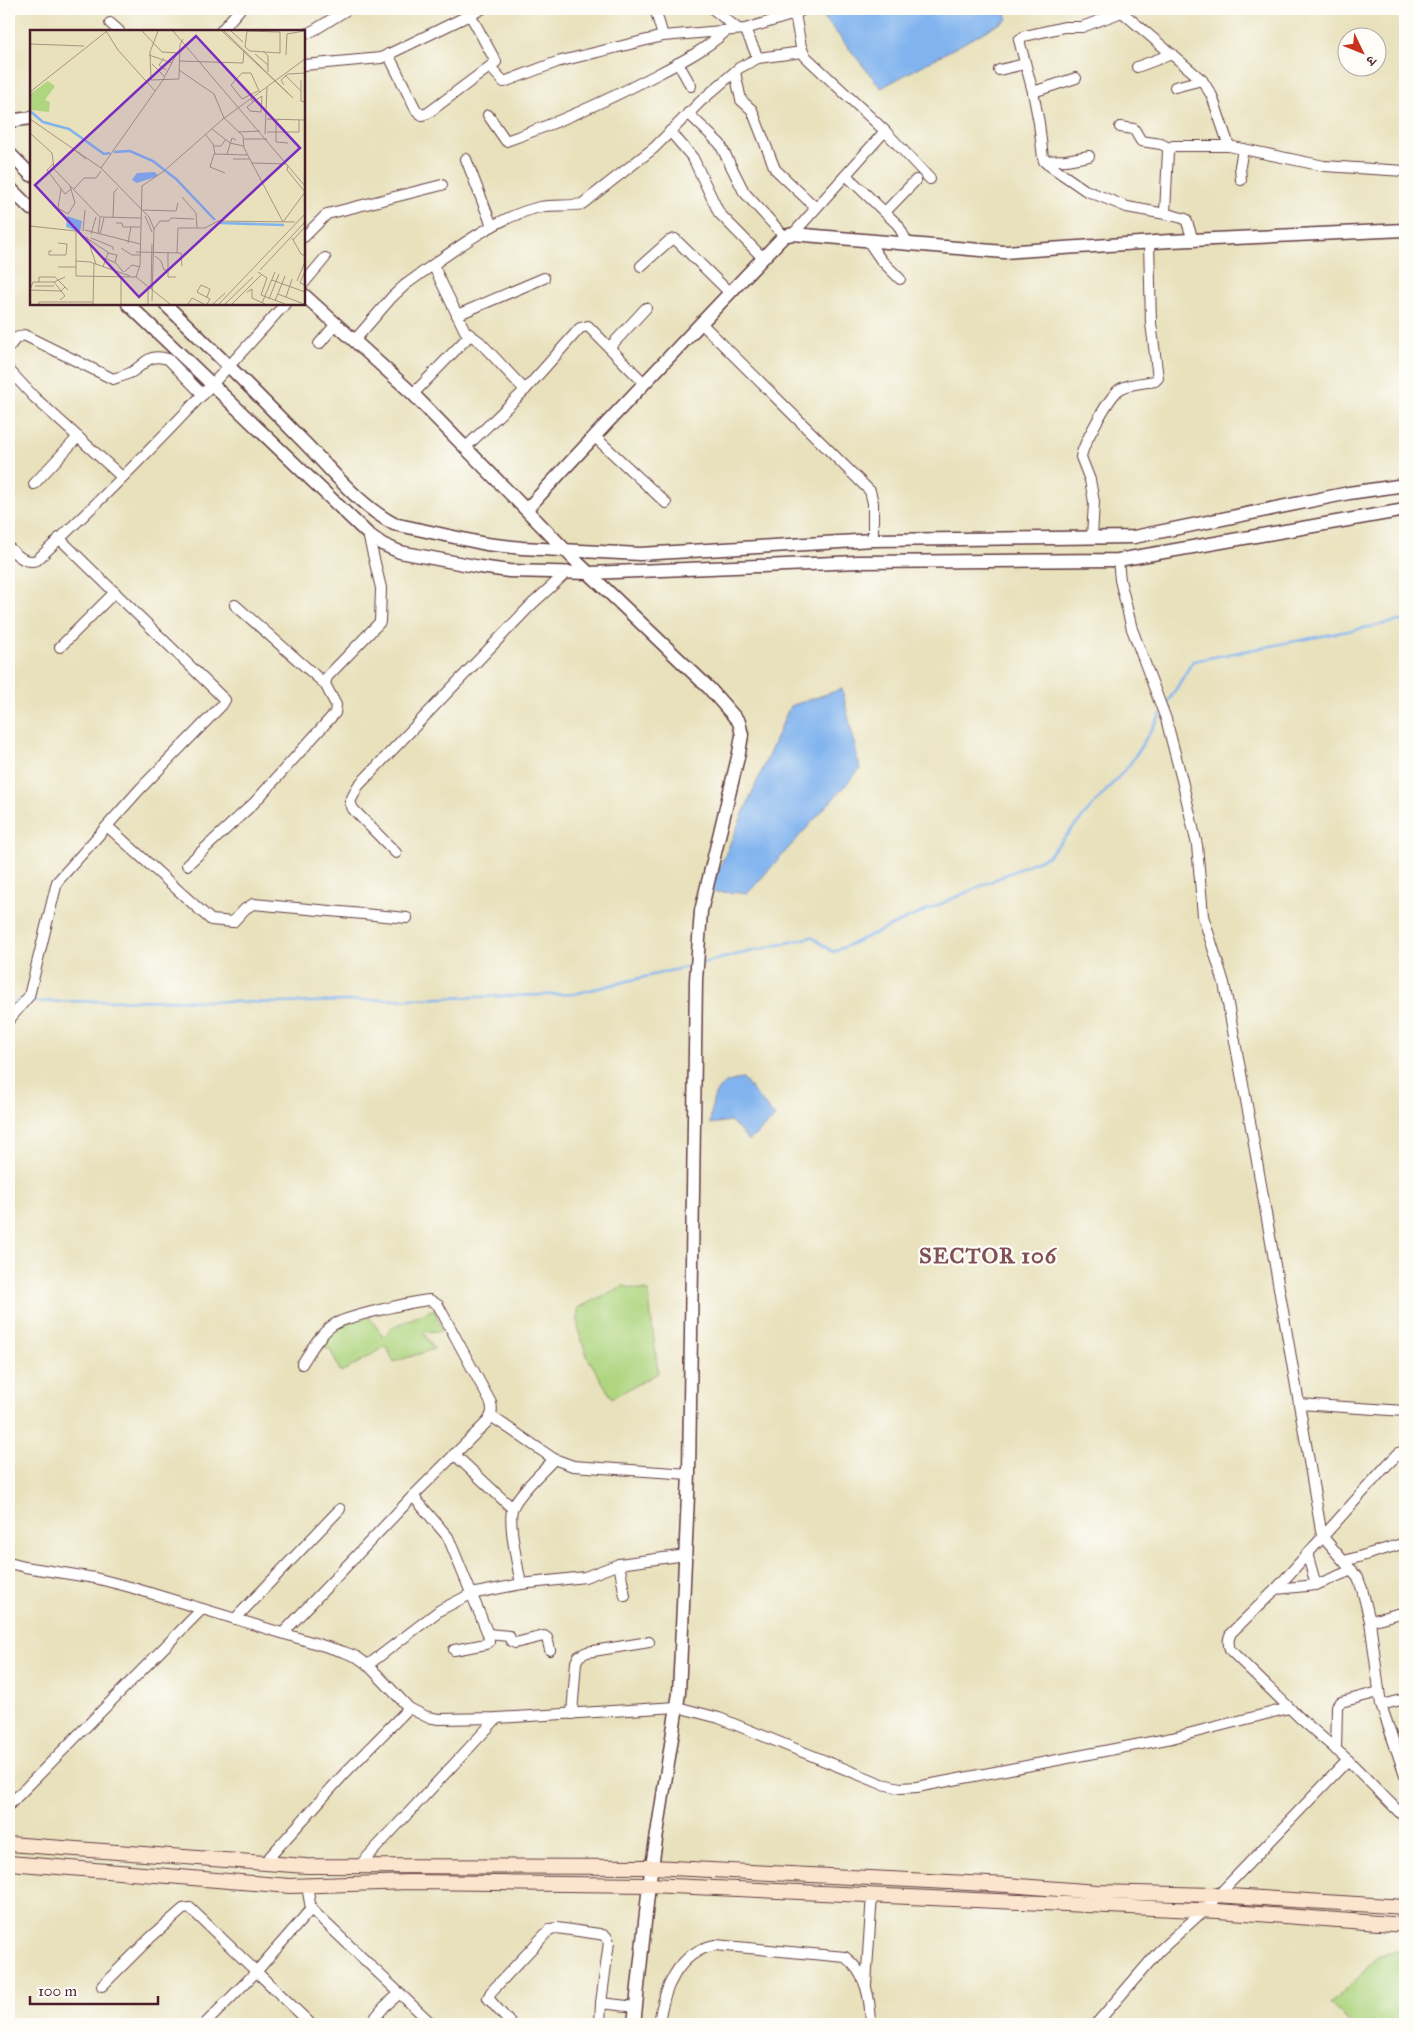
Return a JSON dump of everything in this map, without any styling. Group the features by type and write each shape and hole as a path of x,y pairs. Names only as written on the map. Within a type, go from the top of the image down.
{"main road":[{"path":"9,1844 306,1866 652,1868 1008,1885 1097,1892 1217,1895 1405,1907"},
{"path":"9,1863 307,1886 410,1882 649,1885 1203,1910 1405,1925"}],"street":[{"path":"222,30 240,9"},
{"path":"305,34 348,9"},
{"path":"305,65 381,58 468,11 482,9"},
{"path":"655,9 663,36"},
{"path":"714,9 741,29 758,58"},
{"path":"490,68 504,82 557,62 663,36 741,29 795,14 805,9"},
{"path":"388,54 416,110 422,115 428,113 495,64 496,61 468,11"},
{"path":"1193,240 1186,219 1127,206 1085,190 1044,161 1033,92 1019,42 1022,38 1064,27 1082,27 1120,12 1202,80 1212,96 1229,146"},
{"path":"795,14 802,52 809,61 885,131 930,179"},
{"path":"110,23 119,30"},
{"path":"488,115 506,141 585,111 678,63 726,31"},
{"path":"354,341 392,297 434,264 492,226 540,207 582,204 654,148 688,113 735,72 758,58 802,52"},
{"path":"1137,66 1172,54"},
{"path":"678,63 691,86"},
{"path":"999,70 1025,64"},
{"path":"735,72 741,100 752,110 775,169 816,208"},
{"path":"1033,92 1076,78"},
{"path":"1175,87 1202,80"},
{"path":"688,113 720,144 744,192 789,235 1004,252 1193,240 1405,230"},
{"path":"9,121 30,118"},
{"path":"1120,127 1134,129 1141,141 1161,144 1169,148 1173,146 1229,146 1324,166 1405,171"},
{"path":"670,131 693,158 720,213 763,258"},
{"path":"528,509 643,382 702,324 763,258 816,208 885,131"},
{"path":"1165,213 1169,148"},
{"path":"1241,180 1240,166 1243,149"},
{"path":"9,153 30,174"},
{"path":"1044,161 1089,156"},
{"path":"466,159 492,226"},
{"path":"846,175 898,225 908,244"},
{"path":"885,212 916,180"},
{"path":"305,236 328,214 442,186"},
{"path":"9,187 30,208"},
{"path":"641,266 669,241 675,239 730,293"},
{"path":"868,240 881,260 900,279"},
{"path":"1092,537 1094,502 1090,480 1081,457 1088,438 1114,394 1121,389 1155,381 1158,378 1151,323 1149,243"},
{"path":"305,282 325,258"},
{"path":"434,264 465,330 480,342 526,390"},
{"path":"457,315 544,278"},
{"path":"305,297 413,394 528,509 567,551 709,688 733,714 741,728 742,735 739,753 701,911 696,962 689,1474 686,1555 677,1707 649,1885 634,2024"},
{"path":"129,305 368,534 382,544 400,552 480,567 509,571 590,573 858,562 1118,560 1405,510"},
{"path":"166,305 230,366 358,498 385,519 394,524 486,544 567,551 661,553 873,540 1134,537 1349,493 1405,485"},
{"path":"9,548 21,559 30,562 37,560 81,520 161,440 284,305"},
{"path":"610,347 646,308"},
{"path":"319,344 336,324"},
{"path":"702,324 870,491 873,503 873,540"},
{"path":"466,448 526,390 584,326 588,326 643,382"},
{"path":"9,346 16,338 24,335 79,360 99,373 113,379 132,372 151,358 160,357 168,360 203,395"},
{"path":"413,394 470,335"},
{"path":"9,370 34,397 122,477"},
{"path":"594,436 666,503"},
{"path":"34,484 78,438"},
{"path":"325,684 327,677 380,622 381,588 368,534"},
{"path":"9,1020 30,996 58,882 140,789 225,700 60,538"},
{"path":"1118,560 1120,580 1132,629 1166,719 1196,845 1203,916 1224,983 1322,1536 1358,1578 1370,1621 1381,1705 1405,1775"},
{"path":"396,853 353,809 350,802 353,794 358,786 531,605 566,573"},
{"path":"60,647 115,592"},
{"path":"187,865 254,803 336,713 336,705 325,684 236,605"},
{"path":"107,826 211,920 233,922 245,909 253,904 407,918"},
{"path":"282,1633 491,1416 491,1403 438,1305 430,1300 353,1317 335,1323 324,1332 302,1364"},
{"path":"1299,1404 1405,1411"},
{"path":"491,1416 554,1459 573,1466 689,1474"},
{"path":"1403,1812 1289,1708 1230,1650 1228,1645 1231,1633 1276,1589 1387,1465 1399,1453 1405,1450"},
{"path":"454,1454 512,1508"},
{"path":"521,1584 511,1522 512,1508 554,1459"},
{"path":"413,1496 448,1537 488,1634 489,1642 486,1644 454,1650"},
{"path":"235,1619 340,1509"},
{"path":"1345,1561 1405,1543"},
{"path":"1307,1553 1316,1585"},
{"path":"368,1665 440,1610 470,1594 521,1584 585,1577 619,1564 686,1555"},
{"path":"9,1563 95,1578 344,1652 357,1657 368,1665 409,1708 422,1715 439,1719 497,1718 677,1707 719,1718 882,1784 908,1789 1172,1738 1289,1708"},
{"path":"619,1564 625,1596"},
{"path":"1276,1589 1316,1585 1352,1570"},
{"path":"9,1805 202,1610"},
{"path":"1370,1621 1405,1612"},
{"path":"488,1634 509,1636 511,1641 515,1643 544,1636 547,1638 550,1650"},
{"path":"572,1714 576,1662 579,1656 587,1652 649,1642"},
{"path":"1336,1750 1337,1706 1341,1702 1379,1692"},
{"path":"1381,1705 1405,1700"},
{"path":"264,1862 345,1773 409,1708"},
{"path":"359,1866 497,1718"},
{"path":"1096,2024 1159,1951 1203,1910 1348,1760"},
{"path":"307,1886 311,1909 432,2024"},
{"path":"866,1986 872,1895"},
{"path":"102,1986 150,1938 184,1909 190,1908 311,2024"},
{"path":"205,2024 256,1972 311,1909"},
{"path":"511,2024 491,2004 488,1998 490,1992 550,1929 557,1928 599,1934 606,1936 609,1942 600,2024"},
{"path":"660,2024 661,2010 672,1978 680,1966 694,1952 703,1947 715,1945 845,1957 854,1964 866,1986 870,2004 871,2024"},
{"path":"370,2024 384,2006 400,1994"},
{"path":"601,2003 636,2007"}],"green space":[{"path":"623,1286 648,1291 658,1373 612,1398 588,1358 578,1330 578,1308"},
{"path":"434,1309 443,1331 423,1332 434,1349 394,1362 386,1346 341,1373 330,1349 320,1349 335,1330 346,1323 369,1317 384,1337 393,1327"},
{"path":"1405,1949 1405,2024 1351,2024 1330,2004 1360,1976 1377,1956"}],"water":[{"path":"1004,9 1008,19 881,88 818,10"},
{"path":"842,689 860,769 748,893 709,892 790,706"},
{"path":"743,1079 775,1117 749,1141 731,1121 710,1124 716,1093 725,1084"}],"waterway":[{"path":"1165,707 1193,661 1405,620"},
{"path":"702,963 812,937 833,952 1048,856 1130,764 1161,714"},
{"path":"31,1002 170,1000 280,1003 574,994 694,965"},
{"path":"9,1005 20,1000"}],"district":[{"name":"SECTOR 106","path":"988,1255"}]}
